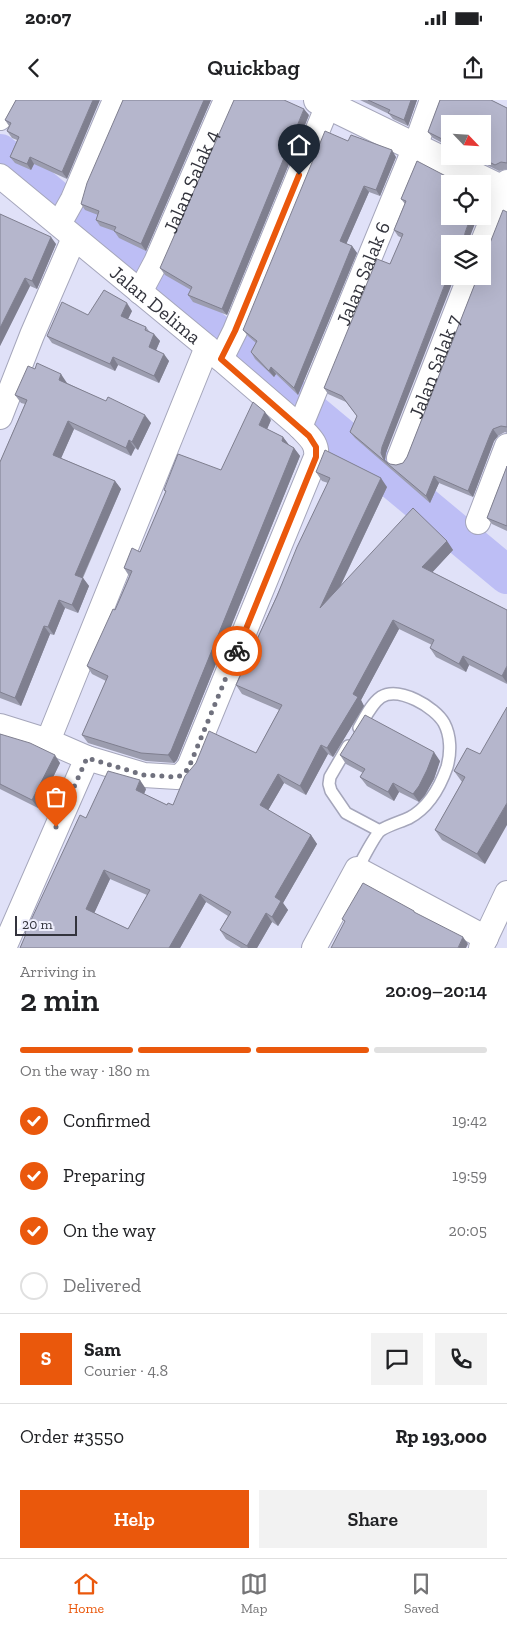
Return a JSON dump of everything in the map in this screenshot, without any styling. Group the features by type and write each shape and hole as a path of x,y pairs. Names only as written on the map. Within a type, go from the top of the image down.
{"street":[{"path":"0,118 8,100"},
{"path":"0,417 32,334 67,220 115,100"},
{"name":"Jalan Salak 4","path":"142,288 156,262 226,100"},
{"name":"Jalan Salak 6","path":"306,421 432,100"},
{"path":"48,741 218,353 235,331 325,102 415,147 506,188 486,235"},
{"name":"Jalan Delima","path":"0,176 67,220 218,353 306,421"},
{"name":"Jalan Salak 7","path":"399,458 466,285"},
{"path":"0,726 48,741 87,758 144,775 177,777 184,774 189,767 316,457 316,447 306,421"},
{"path":"478,522 507,446"},
{"path":"4,948 87,758"},
{"path":"314,948 357,869 484,943 507,893"}],"lane":[{"path":"357,869 380,831 410,817 425,806 440,784 449,758 448,734 443,723 430,708 411,698 402,696 391,695 382,697 375,703 329,781 331,791 346,813 380,831"}],"building":[{"path":"16,100 93,100 62,172 30,157 27,164 10,157 19,137 7,131 11,123 5,120"},
{"path":"123,100 204,100 141,244 114,231 116,227 96,220 99,211 81,204 87,183"},
{"path":"234,100 284,100 304,109 222,309 188,295 192,287 160,268"},
{"path":"368,100 411,100 404,120 388,113 390,110"},
{"path":"440,100 491,100 507,108 507,163 501,162 495,165 491,163 491,115 441,115 441,138 428,132"},
{"path":"325,131 348,141 351,135 392,150 376,190 364,186 340,241 352,246 294,388 271,367 269,371 251,352 257,341 243,330"},
{"path":"417,161 444,175 441,175 441,225 468,225 465,235 441,235 441,285 445,285 382,447 381,453 384,460 396,465 403,463 407,457 474,285 491,285 491,240 503,210 507,212 507,427 501,426 493,429 468,491 434,476 426,496 350,432 357,416 342,396 324,388 377,259 390,264 403,234 394,230 406,201 401,199"},
{"path":"0,214 51,237 32,281 25,278 0,328"},
{"path":"104,290 127,303 121,316 146,327 145,330 154,334 149,347 164,354 154,376 113,357 110,364 47,336 62,302 88,315"},
{"path":"37,363 61,374 59,380 106,401 108,397 145,415 132,442 129,440 126,448 68,421 53,455 115,481 75,575 83,578 72,605 59,600 48,627 44,626 15,698 0,692 0,462 27,400 15,395 28,366 35,369"},
{"path":"253,402 265,412 259,425 283,437 282,441 294,448 171,751 168,755 141,753 82,735 108,676 87,666 132,571 124,568 132,548 140,552 166,491 164,490 178,454 221,470"},
{"path":"325,450 381,478 320,608 413,508 447,541 422,567 507,610 507,666 502,676 463,656 459,664 430,648 434,640 393,620 353,694 358,697 327,748 321,745 300,786 278,774 260,805 311,835 275,897 281,901 272,917 266,913 247,946 220,930 231,912 200,894 169,948 20,948 25,933 80,815 86,818 108,771 140,780 136,790 167,805 168,803 173,805 185,776 196,763 209,731 256,753 282,705 236,685 277,596 297,547 330,478 316,472","holes":["104,870 150,890 128,929 86,909"]},
{"path":"507,466 507,526 487,518"},
{"path":"507,707 507,803 477,854 435,830 465,777 454,771 467,748 480,754"},
{"path":"365,715 434,752 419,786 413,794 393,783 388,792 360,777 365,769 340,755"},
{"path":"0,734 30,743 55,755 32,800 0,784"},
{"path":"363,883 463,937 458,948 331,948 345,921 342,919"}],"waterway":[{"path":"0,153 507,575"}],"way so far":[{"path":"56,827 87,758 144,775 177,777 184,774 189,767 237,651"}],"route":[{"path":"237,651 316,457 316,447 314,441 300,427 221,359 235,331 299,175"}]}
